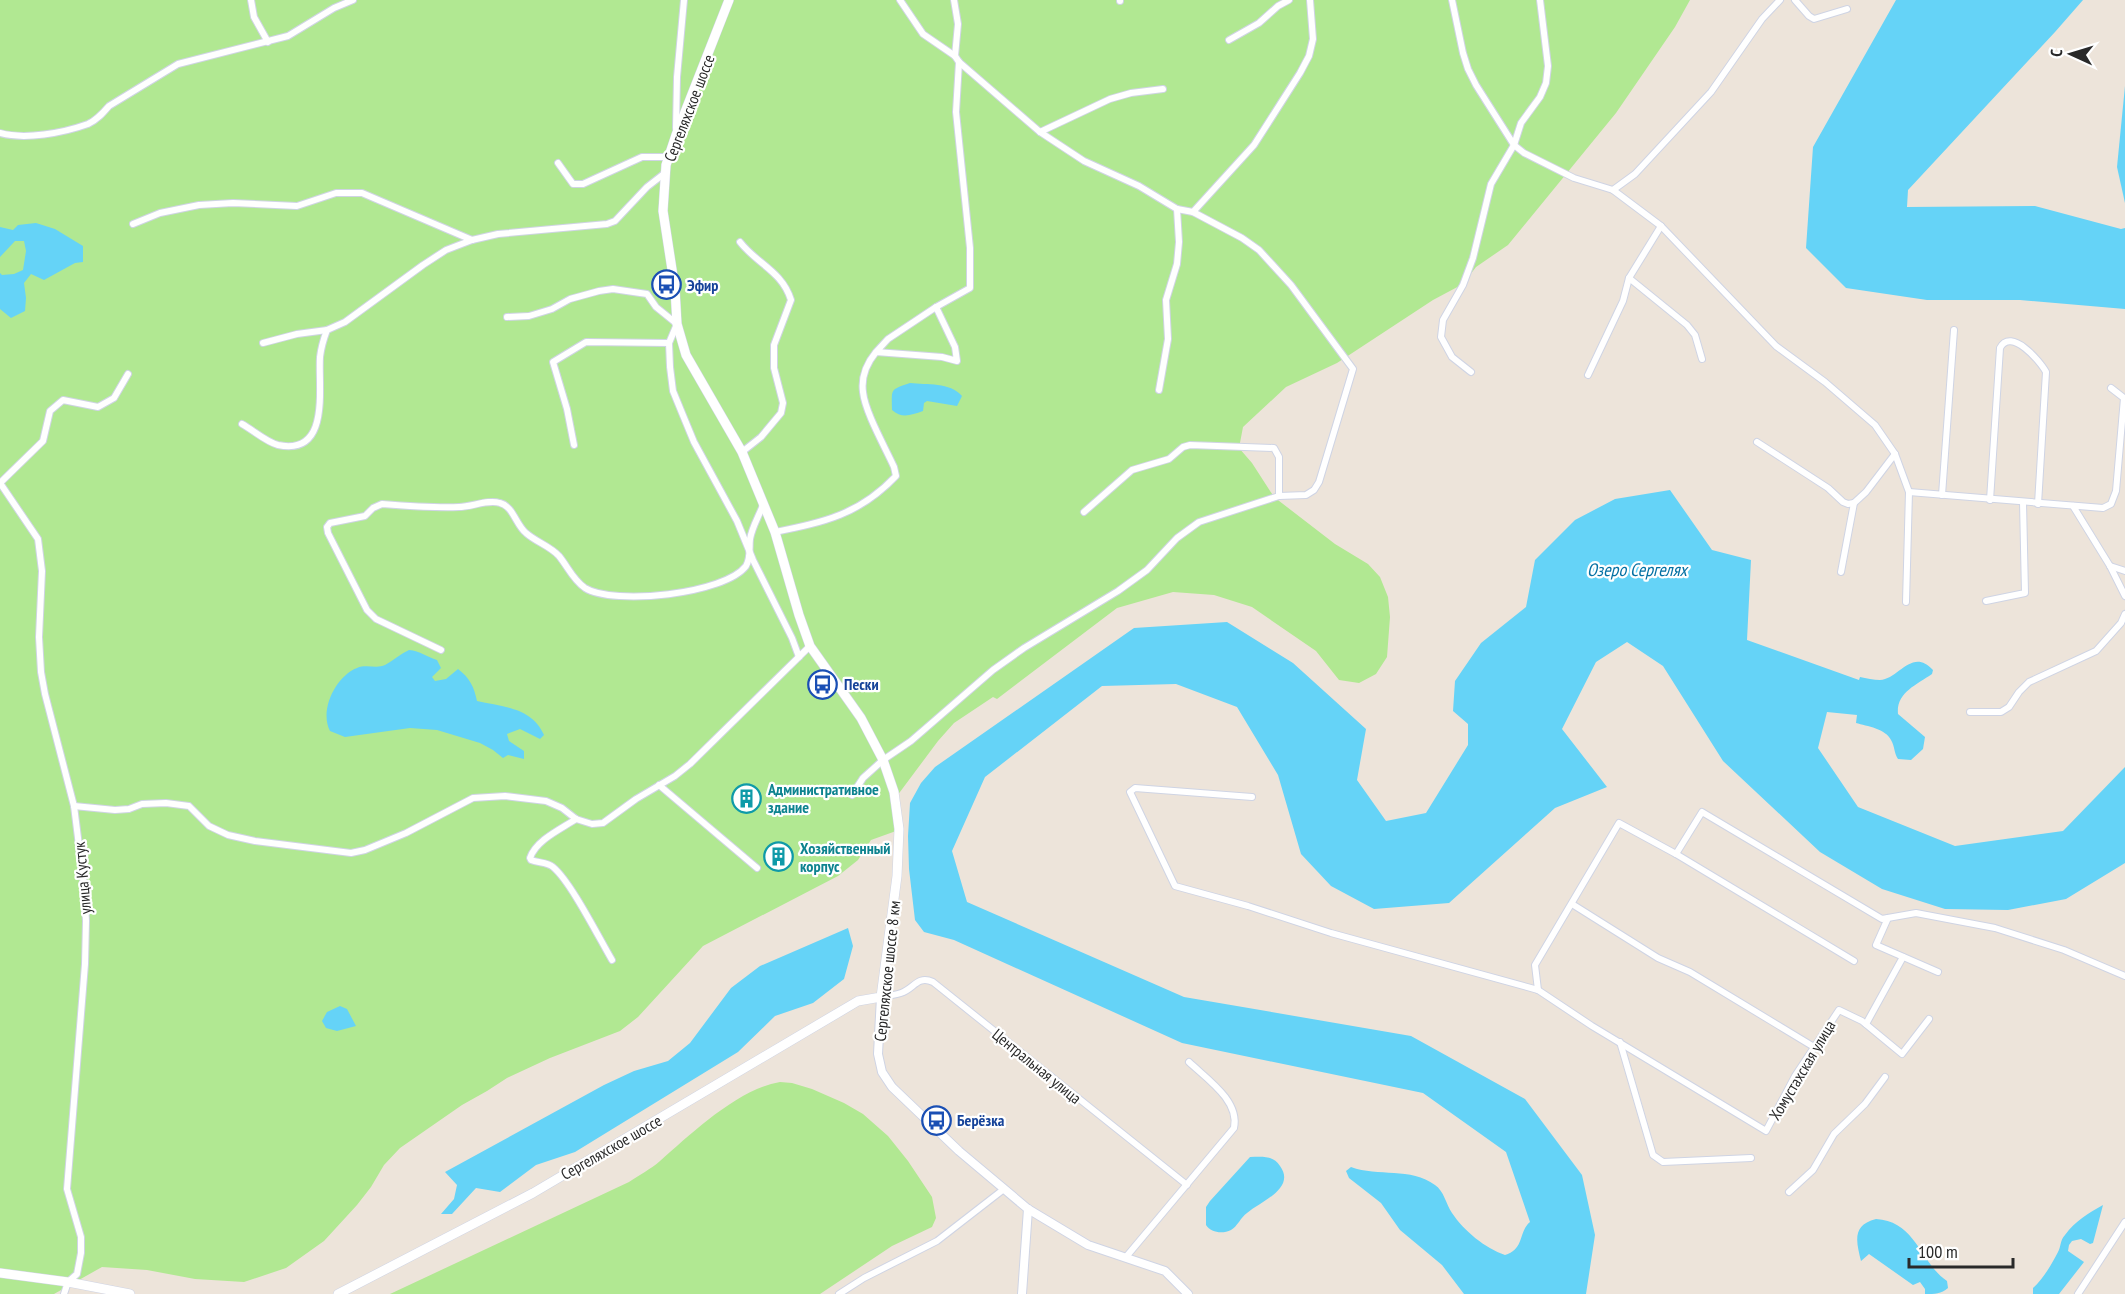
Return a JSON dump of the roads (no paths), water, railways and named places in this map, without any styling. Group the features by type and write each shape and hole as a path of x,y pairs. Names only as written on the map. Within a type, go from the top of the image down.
{"main road":[{"name":"Сергеляхское шоссе","path":"675,289 663,211 665,173 676,135 729,0"},
{"name":"Сергеляхское шоссе 8 км","path":"675,289 677,324 686,355 742,452 775,532 810,646 861,718 883,760 894,792 899,829 897,876 881,997"},
{"name":"Сергеляхское шоссе","path":"338,1294 533,1193 858,1001 881,997"},
{"path":"0,1273 68,1282 130,1294"}],"street":[{"path":"251,0 254,18 268,42"},
{"path":"0,133 22,137 89,123 100,116 109,105 178,64 288,36 334,8 353,0"},
{"path":"676,135 677,77 684,0"},
{"path":"852,795 862,778 911,741 993,670 1024,648 1118,591 1147,570 1177,538 1199,522 1279,496 1306,495 1314,490 1319,482 1353,369 1291,285 1259,250 1242,238 1193,212 1177,208 1139,186 1084,161 1040,132 957,59 923,34 900,0"},
{"path":"775,532 819,523 846,514 877,494 896,476 894,466 866,405 863,391 868,362 888,339 936,307 970,288 970,248 956,112 958,24 954,0"},
{"path":"1229,40 1259,23 1278,6 1289,0"},
{"path":"1193,212 1254,145 1309,56 1313,39 1310,0"},
{"path":"1452,0 1468,69 1514,145 1524,153 1574,178 1613,190 1661,226 1776,346 1825,382 1875,425 1895,454 1909,492 1906,602"},
{"path":"1471,372 1452,357 1442,337 1443,320 1463,285 1470,267 1491,184 1514,145 1521,123 1540,97 1546,83 1548,66 1540,0"},
{"path":"1613,190 1635,174 1711,92 1762,19 1780,0"},
{"path":"1795,0 1814,19 1847,9"},
{"path":"1040,132 1110,99 1131,93 1163,89"},
{"path":"558,163 573,184 583,184 642,157 669,157"},
{"path":"263,343 297,334 327,330 345,322 392,286 446,250 472,240 498,234 607,224 615,221 647,187 665,173"},
{"path":"133,224 160,213 199,205 233,203 297,206 336,193 362,193 472,240"},
{"path":"1159,390 1168,339 1166,300 1177,264 1179,243 1177,208"},
{"path":"1588,375 1623,301 1629,278 1661,226"},
{"path":"740,242 749,254 780,278 791,300 774,345 774,368 783,403 781,413 761,437 742,452"},
{"path":"1629,278 1687,325 1695,335 1702,358"},
{"path":"507,317 529,316 552,309 570,299 612,289 647,294 656,307 677,324 669,343 674,391 682,413 694,442 737,521 799,657"},
{"path":"876,352 942,357 957,361 955,348 936,307"},
{"path":"242,424 276,444 294,446 309,438 318,425 320,354 327,330"},
{"path":"1942,495 1954,330"},
{"path":"574,444 567,410 552,362 586,342 669,343"},
{"path":"1990,500 2000,348 2005,342 2019,344 2027,349 2043,365 2046,372 2038,504"},
{"path":"0,483 43,441 50,411 63,400 98,407 114,398 128,374"},
{"path":"1909,492 2103,508 2111,504 2116,491 2125,398 2111,388"},
{"path":"1757,442 1828,488 1848,504 1854,503 1866,492 1895,454"},
{"path":"1084,512 1132,470 1169,459 1183,447 1190,445 1274,448 1279,457 1279,496"},
{"name":"улица Кустук","path":"0,483 38,539 42,572 39,637 41,672 74,806 81,853 86,921 80,1031 67,1178 69,1200 81,1237 81,1253 77,1274 68,1282 64,1294"},
{"path":"441,650 376,619 367,610 328,533 327,527 330,523 365,516 382,504 460,507 500,502 508,507 526,534 544,543 559,556 574,578 585,588 599,594 629,597 661,596 716,584 743,569 748,564 750,538 764,505"},
{"path":"1986,601 2025,593 2023,502"},
{"path":"1841,573 1854,503"},
{"path":"2073,506 2110,566 2125,596"},
{"path":"2110,566 2125,571"},
{"path":"1970,712 2001,712 2009,707 2029,682 2096,651 2115,631 2125,614"},
{"path":"74,806 115,810 158,803 189,806 209,826 228,836 351,853 365,850 406,833 473,798 505,796 546,801 562,808 576,819 603,823 690,764 810,646"},
{"path":"658,785 757,868"},
{"path":"1252,797 1135,788 1130,792 1175,886 1248,906 1330,933 1538,990 1620,1042 1653,1155 1663,1162 1751,1158"},
{"path":"1676,854 1702,812 1882,919 1916,913 1995,928 2053,946 2125,976"},
{"path":"576,819 549,836 531,853 530,858 554,867 566,882 612,960"},
{"path":"1538,990 1535,965 1619,823 1676,854 1854,961"},
{"path":"1572,904 1658,958 1690,972 1814,1047"},
{"path":"1888,918 1876,945 1938,972"},
{"path":"1903,957 1866,1024 1902,1054 1929,1019"},
{"name":"Центральная улица","path":"881,997 903,993 920,980 933,982 1187,1185"},
{"name":"Сергеляхское шоссе 8 км","path":"881,997 878,1054 882,1072 892,1087 959,1151 1028,1209 1088,1245 1165,1271 1188,1294"},
{"name":"Хомустахская улица","path":"1620,1042 1766,1131 1795,1076 1839,1010 1866,1024"},
{"path":"1126,1257 1234,1128 1236,1120 1234,1110 1189,1062"},
{"path":"1789,1192 1813,1170 1834,1134 1865,1104 1885,1077"},
{"path":"839,1294 864,1278 937,1241 1004,1189"},
{"path":"1022,1294 1028,1209"},
{"path":"2078,1294 2125,1224"}],"water":[{"path":"1896,0 2083,0 1908,190 1907,207 2035,206 2121,229 2125,228 2125,309 2020,300 1927,300 1846,288 1806,248 1813,147"},
{"path":"2125,86 2125,203 2117,167"},
{"path":"36,223 55,229 83,246 83,262 75,263 44,280 31,274 24,283 25,311 11,318 0,309 0,273 2,275 14,274 23,270 26,251 24,241 15,241 0,257 0,227 13,230 18,225"},
{"path":"910,383 945,386 962,396 957,406 927,401 924,403 923,411 911,415 899,415 892,410 893,391"},
{"name":"Озеро Сергелях","path":"1670,490 1712,550 1751,560 1747,640 1859,680 1860,677 1878,680 1887,678 1912,663 1919,662 1933,670 1932,674 1908,690 1900,700 1898,707 1898,714 1925,737 1923,749 1911,760 1898,759 1889,736 1876,728 1856,723 1857,715 1827,712 1818,748 1858,807 1955,846 2063,831 2125,767 2125,863 2066,899 2008,910 1945,909 1882,889 1820,852 1723,761 1663,666 1627,642 1596,662 1562,729 1607,787 1555,808 1449,903 1374,909 1331,886 1301,854 1278,775 1237,707 1176,684 1102,686 985,777 952,851 967,902 1184,997 1411,1036 1525,1099 1582,1175 1595,1235 1586,1294 1464,1294 1442,1265 1400,1230 1381,1203 1349,1178 1346,1171 1351,1167 1426,1179 1438,1188 1457,1220 1476,1238 1505,1255 1516,1249 1530,1222 1506,1152 1423,1093 1182,1043 954,940 924,932 915,920 908,836 910,803 921,783 935,767 1134,628 1227,622 1293,663 1366,729 1357,780 1386,821 1426,813 1468,745 1468,724 1453,711 1455,681 1481,643 1526,607 1535,560 1575,520 1615,499"},
{"path":"409,650 437,660 441,668 432,677 435,681 446,679 458,669 471,683 477,701 506,707 524,714 539,726 544,735 540,739 520,729 507,734 509,741 524,751 524,759 508,755 503,758 480,743 437,730 410,728 345,737 330,731 327,723 328,704 342,678 360,667 385,665"},
{"path":"848,928 853,946 844,979 813,1003 775,1016 738,1052 575,1152 536,1165 500,1192 476,1188 452,1214 441,1214 454,1199 457,1185 445,1172 604,1085 634,1071 668,1061 690,1043 731,988 760,966"},
{"path":"340,1006 347,1009 356,1026 337,1031 326,1028 322,1021 327,1012"},
{"path":"1250,1157 1267,1157 1277,1162 1284,1174 1281,1187 1245,1215 1231,1230 1221,1232 1211,1230 1206,1225 1206,1207"},
{"path":"2103,1205 2093,1243 2090,1244 2081,1239 2072,1241 2069,1245 2068,1251 2084,1262 2059,1294 2033,1294 2033,1288 2050,1266 2063,1237 2078,1221"},
{"path":"1876,1219 1900,1227 1909,1235 1938,1274 1947,1281 1948,1288 1938,1293 1925,1294 1925,1289 1920,1282 1913,1285 1869,1254 1861,1261 1857,1241 1859,1230 1863,1225"}],"place":[{"name":"Эфир","path":"666,285"},
{"name":"Пески","path":"823,684"},
{"name":"Административное здание","path":"747,798"},
{"name":"Хозяйственный корпус","path":"779,857"},
{"name":"Берёзка","path":"936,1120"}]}
